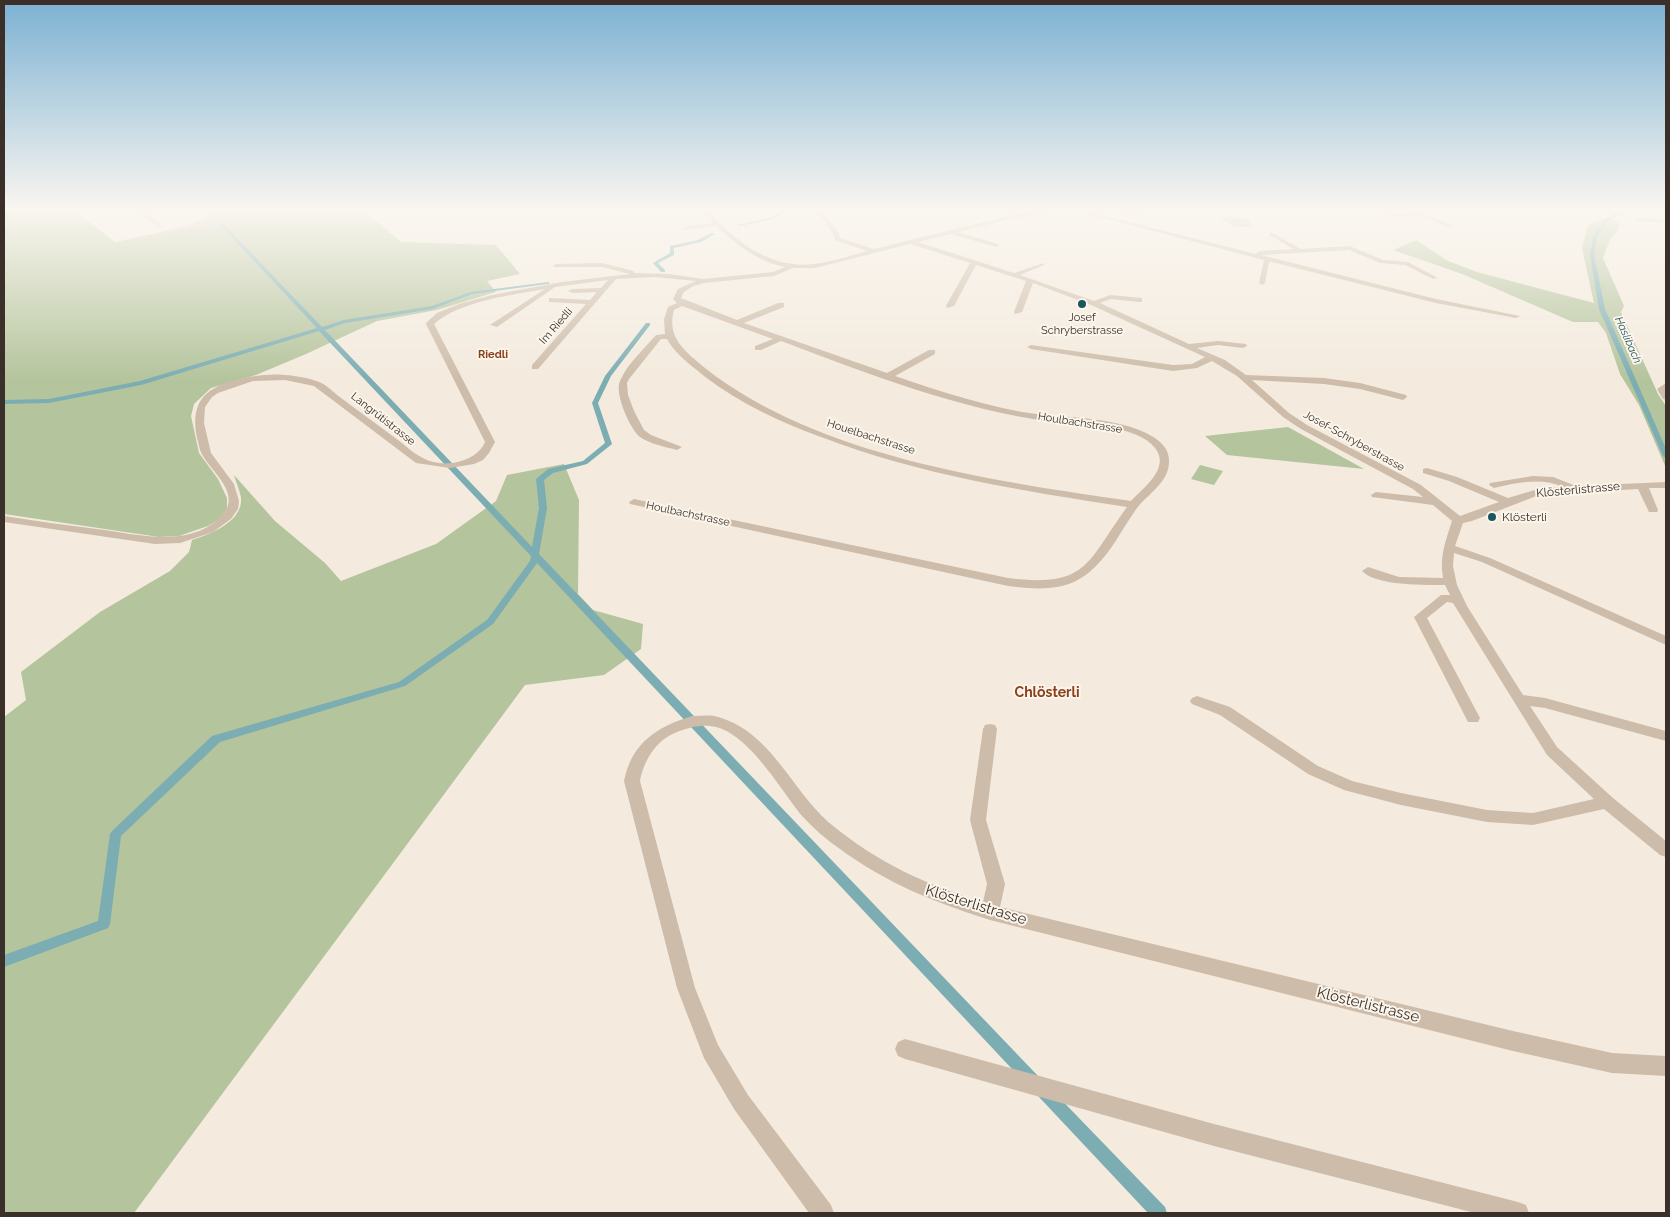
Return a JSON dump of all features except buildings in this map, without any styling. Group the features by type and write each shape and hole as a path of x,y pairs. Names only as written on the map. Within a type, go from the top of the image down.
{"street":[{"path":"614,268 639,275"},
{"path":"677,447 644,435 637,429 623,394 623,382 659,337 669,336 666,323 671,309 682,303 677,299 677,293 681,289 705,280 774,274 788,268"},
{"path":"950,306 971,268"},
{"name":"Josef-Schryberstrasse","path":"989,268 1030,280 1094,303 1213,358 1244,378 1286,415 1304,427 1416,487 1438,502 1458,520"},
{"path":"1014,276 1033,268"},
{"path":"1262,283 1265,268"},
{"path":"1302,268 1427,299 1516,316"},
{"path":"1415,268 1435,278"},
{"name":"Langrütistrasse","path":"4,519 148,540 174,540 206,531 228,516 234,501 228,481 207,454 198,422 200,405 206,396 226,386 264,377 297,378 317,384 420,461 437,466 458,465 475,460 488,450 490,442 430,324 431,320 448,309 553,285 639,275 663,275 705,280"},
{"name":"Im Riedli","path":"535,367 614,277"},
{"path":"1018,312 1030,280"},
{"path":"494,326 514,311 550,290 554,287 553,285"},
{"path":"572,291 603,290"},
{"path":"1094,303 1110,297 1139,300"},
{"path":"552,300 593,302"},
{"name":"Houlbachstrasse","path":"634,502 1008,582 1033,585 1056,583 1076,577 1092,565 1134,505 1162,473 1165,457 1160,447 1150,439 1133,431 985,406 888,376 682,303"},
{"path":"737,323 781,305"},
{"path":"1482,310 1488,320"},
{"name":"Houelbachstrasse","path":"669,336 692,362 716,382 770,414 846,444 918,466 990,483 1134,505"},
{"path":"758,348 782,338"},
{"path":"1190,346 1203,344 1243,346"},
{"path":"1031,347 1173,368 1194,366 1213,358"},
{"path":"888,376 932,352"},
{"path":"1244,378 1315,381 1360,386 1403,397"},
{"path":"1666,386 1661,389 1666,397"},
{"path":"1427,471 1453,479 1508,502"},
{"path":"1494,485 1516,479 1538,479 1564,483 1575,489"},
{"path":"1642,485 1652,510"},
{"name":"Klösterlistrasse","path":"1458,520 1468,520 1508,502 1538,492 1666,485"},
{"path":"1376,495 1438,502"},
{"path":"1458,520 1449,548 1447,566 1450,581 1458,600 1518,699 1552,751 1607,802 1666,850"},
{"path":"1449,548 1486,560 1666,641"},
{"path":"1368,571 1389,580 1401,582 1450,581"},
{"path":"1458,600 1444,598 1420,618 1473,718"},
{"path":"1518,699 1545,703 1666,736"},
{"path":"1197,701 1225,711 1313,770 1349,786 1401,799 1487,816 1534,819 1607,802"},
{"name":"Klösterlistrasse","path":"824,1213 741,1102 711,1051 686,988 632,781 634,767 639,757 664,733 679,725 703,720 725,723 752,741 780,774 804,808 823,826 877,866 930,894 990,912 1532,1046 1612,1063 1652,1067 1666,1066"},
{"path":"990,729 978,820 996,884 990,912"},
{"path":"905,1049 1214,1135 1518,1213"}],"green space":[{"path":"4,268 515,268 520,274 487,281 496,292 437,310 377,321 256,375 211,388 194,404 191,416 199,453 218,479 227,498 227,508 221,518 208,526 179,536 159,537 4,514"},
{"path":"1444,268 1466,268 1594,303 1586,268 1607,268 1624,306 1621,312 1658,394 1666,406 1666,468 1639,405 1620,374 1606,333 1598,322 1573,322"},
{"path":"1288,427 1364,469 1227,455 1205,436"},
{"path":"564,464 579,500 578,594 593,610 643,624 641,649 604,675 525,685 134,1213 4,1213 4,717 26,700 21,672 100,612 170,571 189,552 192,540 224,526 231,520 237,514 241,498 234,475 275,521 325,563 341,581 436,544 496,501 507,475"},
{"path":"1200,465 1223,471 1214,485 1191,479"}],"waterway":[{"path":"263,268 321,329"},
{"path":"660,268 663,271"},
{"name":"Haslibach","path":"1594,268 1602,309 1666,456"},
{"path":"321,329 344,322 433,307 471,293 547,283"},
{"path":"535,555 543,508 540,479 551,471 585,463 609,444 595,403 608,376 648,324"},
{"path":"4,402 49,401 141,383 321,329"},
{"path":"321,329 535,555"},
{"path":"4,961 104,924 116,834 216,739 402,684 490,622 534,561 535,555"},
{"path":"535,555 1033,1081"},
{"path":"1044,1092 1159,1213"}],"place":[{"name":"Josef Schryberstrasse","path":"1082,304"},
{"name":"Klösterli","path":"1492,517"}],"district":[{"name":"Riedli","path":"493,355"},
{"name":"Chlösterli","path":"1047,693"}]}
